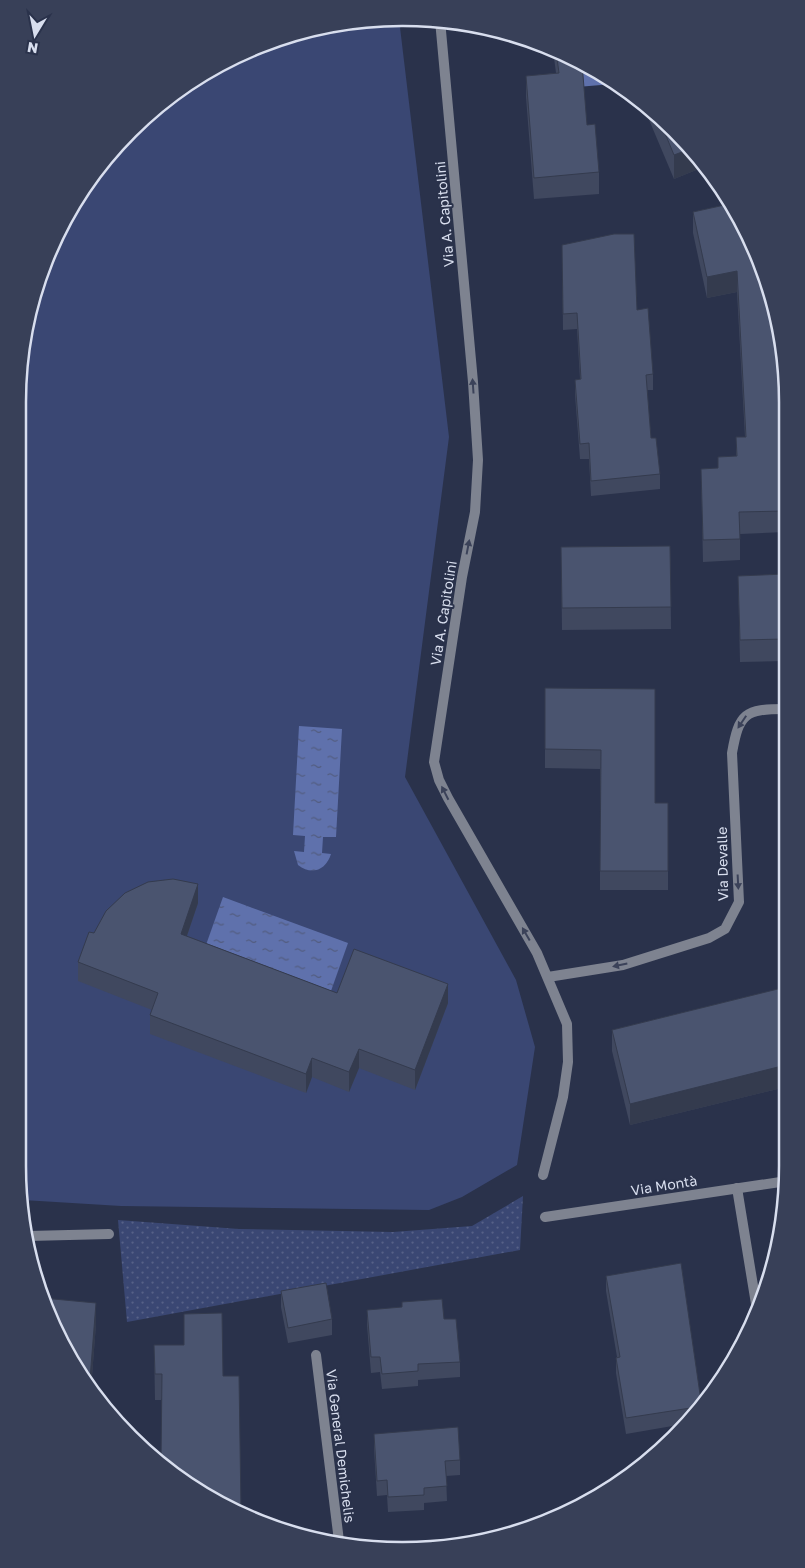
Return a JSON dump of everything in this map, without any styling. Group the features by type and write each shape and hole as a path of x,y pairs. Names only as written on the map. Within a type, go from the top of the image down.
{"street":[{"name":"Via A. Capitolini","path":"441,28 473,382 478,460 475,512 462,577 434,762 439,780 448,798 537,953 567,1024 568,1062 563,1097 543,1175"},
{"name":"Via Devalle","path":"548,977 623,965 709,938 725,929 739,902 732,753 736,731 745,716 758,709 779,709"},
{"name":"Via Montà","path":"545,1217 778,1182"},
{"path":"737,1188 755,1297"},
{"path":"32,1236 109,1234"},
{"name":"Via General Demichelis","path":"316,1355 338,1537"}],"shaded area":[{"path":"400,26 449,437 405,777 516,980 535,1047 517,1165 462,1197 429,1210 121,1206 28,1200 26,1166 26,402 29,353 33,329 46,282 55,259 65,236 90,193 104,173 136,136 173,104 236,65 282,46 329,33 353,29"},
{"path":"523,1196 520,1250 127,1322 118,1220 239,1229 393,1232 472,1226"}],"water":[{"path":"578,70 604,85 565,88 564,71"},
{"path":"299,726 342,729 336,837 323,837 322,853 331,854 326,864 313,871 298,865 294,851 304,852 305,836 293,835"},
{"path":"223,897 348,943 326,1005 201,959"}],"building":[{"path":"557,60 583,73 587,125 595,124 599,172 534,178 526,76 559,73"},
{"path":"664,132 683,152 674,155"},
{"path":"723,205 728,214 740,236 759,282 772,329 776,353 779,402 779,511 739,512 740,539 703,540 701,469 718,468 718,457 737,456 736,437 746,437 737,271 707,277 693,212"},
{"path":"614,234 634,234 637,310 648,308 653,374 646,375 651,438 656,438 660,474 591,481 589,443 580,444 575,380 581,379 577,313 563,314 562,245"},
{"path":"670,546 671,607 562,608 561,547"},
{"path":"779,574 779,639 740,640 738,576"},
{"path":"545,688 655,689 655,803 668,803 668,871 600,871 601,750 545,749"},
{"path":"173,879 198,884 181,934 337,993 354,949 448,984 415,1070 359,1049 349,1072 312,1058 306,1074 150,1015 158,993 78,962 89,932 94,933 106,911 125,893 148,882"},
{"path":"779,989 779,1067 630,1104 612,1030"},
{"path":"681,1263 700,1396 690,1408 626,1418 616,1358 620,1357 606,1276"},
{"path":"326,1283 332,1319 288,1328 281,1291"},
{"path":"51,1299 96,1303 90,1375 65,1332"},
{"path":"442,1299 444,1319 456,1319 460,1362 418,1364 418,1371 382,1374 380,1357 371,1357 367,1310 402,1307 402,1302"},
{"path":"222,1313 223,1376 239,1376 241,1505 193,1478 161,1454 162,1374 155,1374 154,1345 184,1345 184,1314"},
{"path":"458,1427 460,1460 445,1461 447,1486 424,1488 424,1495 388,1497 387,1480 377,1481 374,1434"}]}
